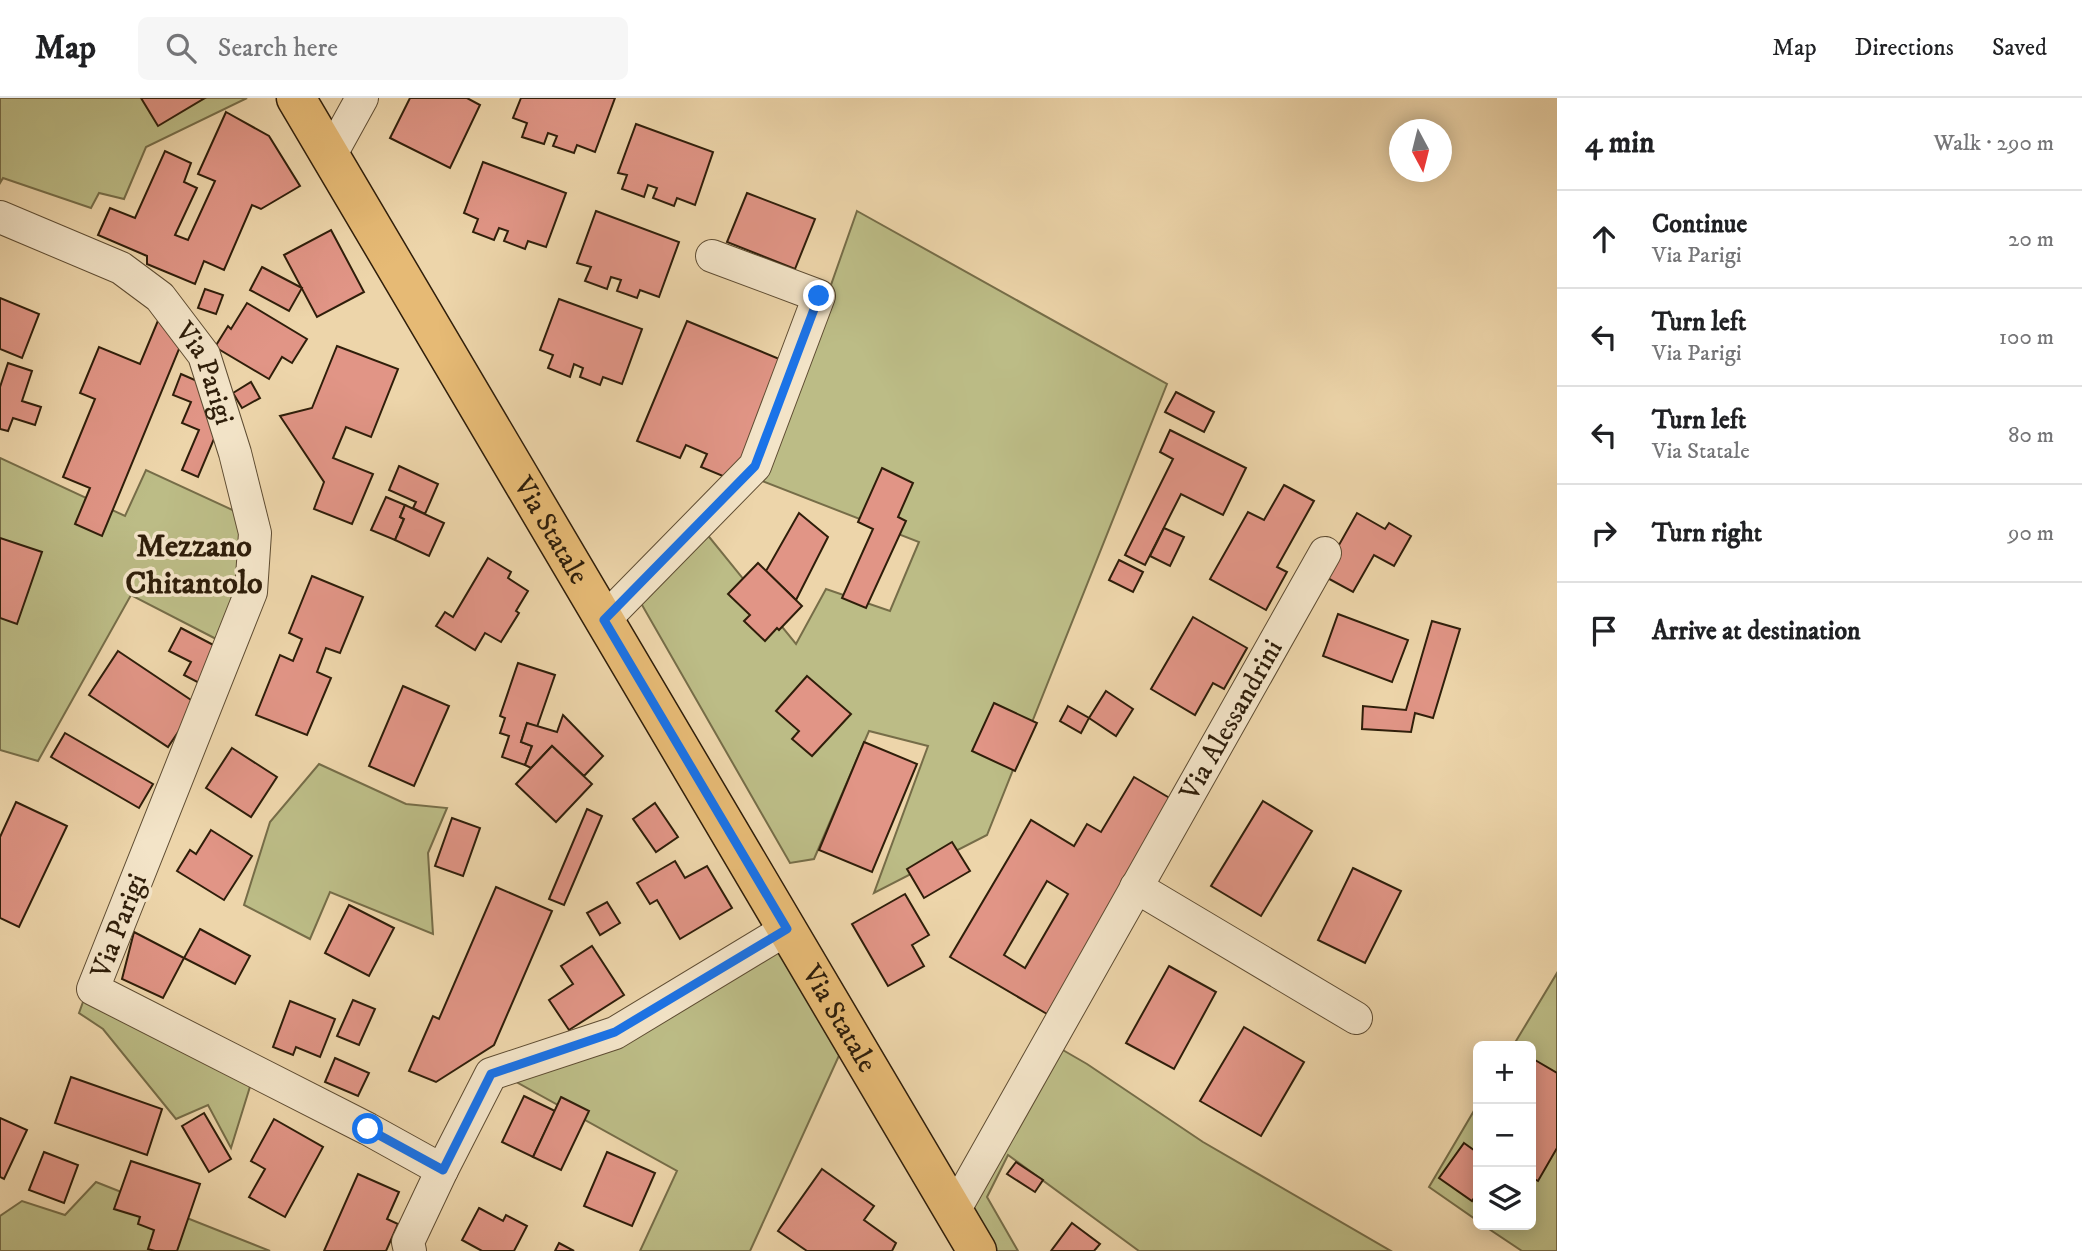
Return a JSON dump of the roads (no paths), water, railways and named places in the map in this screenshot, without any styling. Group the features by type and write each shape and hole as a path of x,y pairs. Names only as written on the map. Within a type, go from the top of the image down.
{"main road":[{"name":"Via Statale","path":"296,98 977,1251"}],"street":[{"path":"330,156 362,98"},
{"name":"Via Parigi","path":"0,216 121,268 160,297 204,355 235,453 255,533 251,592 93,989 443,1170"},
{"path":"604,620 755,466 819,296 712,256"},
{"name":"Via Alessandrini","path":"954,1211 1325,553"},
{"path":"1136,887 1356,1018"},
{"path":"408,1248 491,1074 615,1032 787,929"}],"district":[{"name":"Mezzano Chitantolo","path":"194,566"}]}
